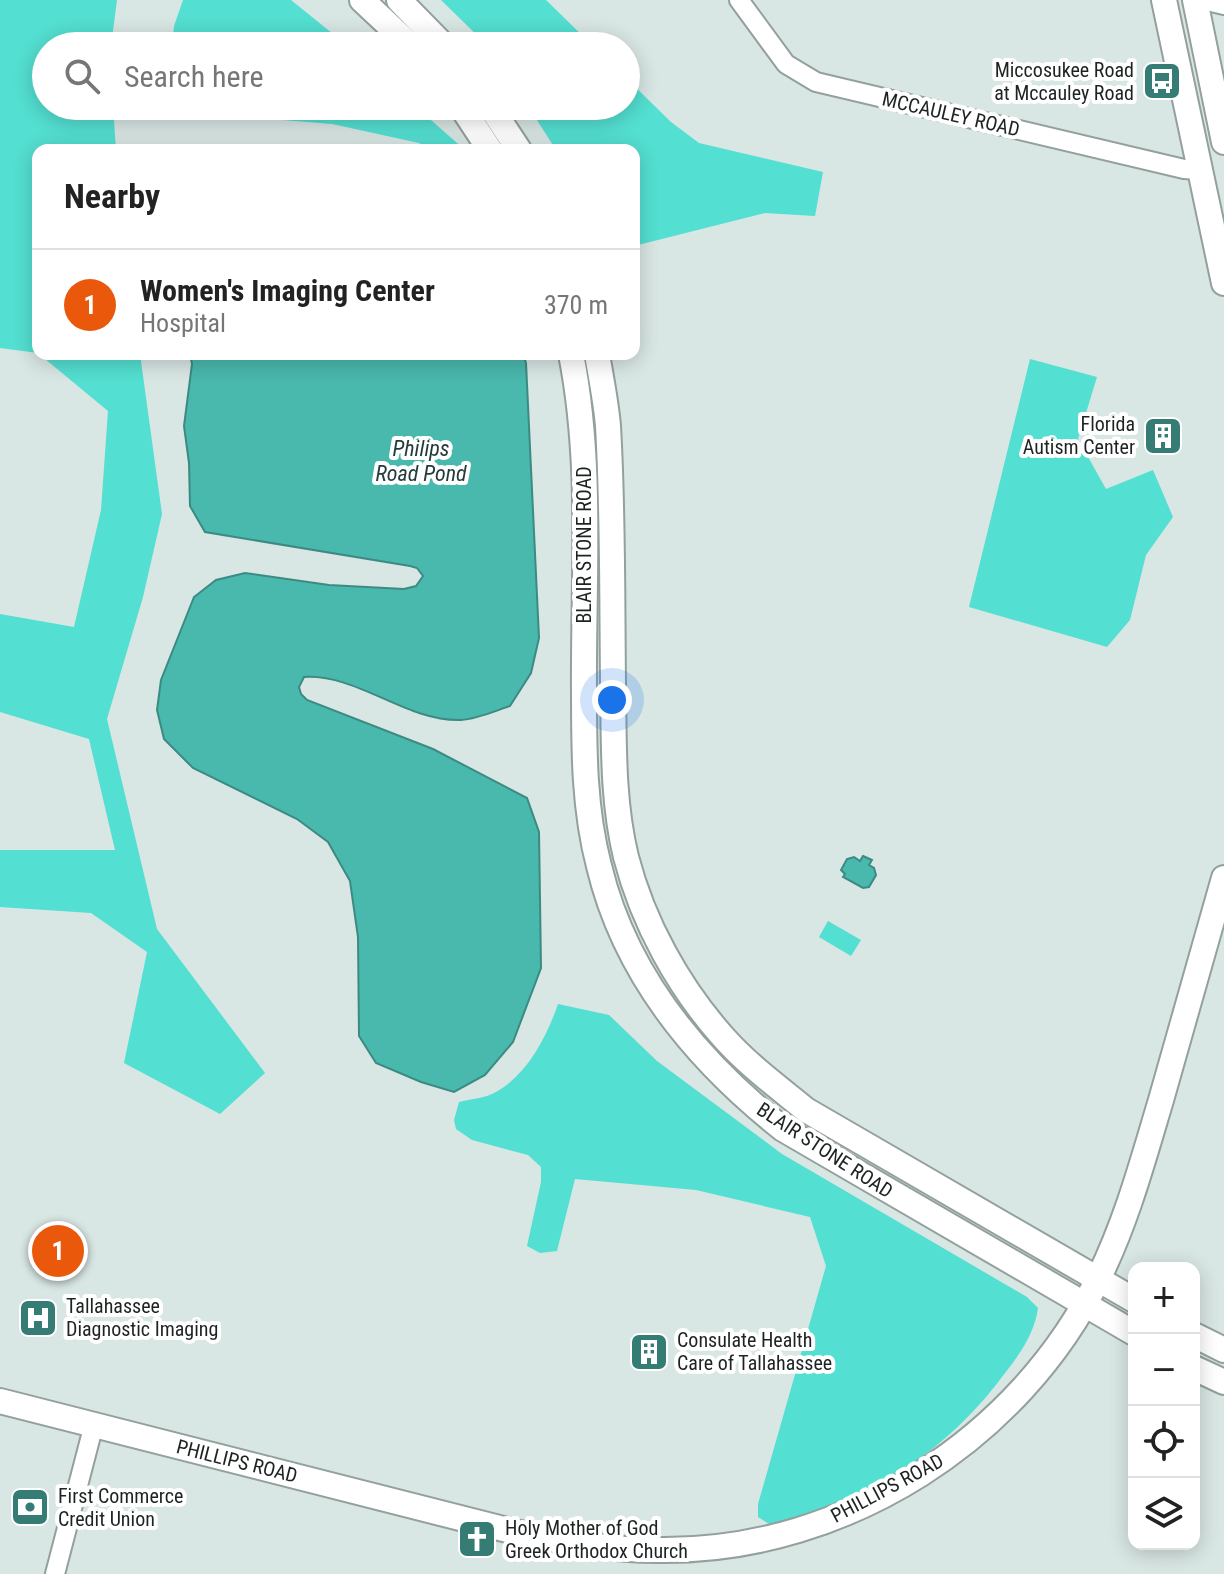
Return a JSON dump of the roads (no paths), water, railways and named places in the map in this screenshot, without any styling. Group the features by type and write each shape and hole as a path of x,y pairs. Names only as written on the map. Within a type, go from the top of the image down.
{"main road":[{"path":"362,0 396,32"},
{"path":"399,0 430,32"},
{"path":"1195,0 1224,142"},
{"path":"1172,2 1199,170 1219,239 1224,283"},
{"path":"470,120 486,144"},
{"path":"499,120 515,144"},
{"name":"BLAIR STONE ROAD","path":"572,360 583,436 586,520 584,762 590,824 599,868 641,971 672,1019 705,1060 742,1096 783,1129 1128,1330"},
{"name":"BLAIR STONE ROAD","path":"598,360 608,424 613,755 618,812 626,858 643,906 665,953 692,997 724,1038 760,1074 806,1110 1128,1297"},
{"name":"PHILLIPS ROAD","path":"0,1401 515,1532 561,1541 620,1549 668,1551 708,1548 767,1539 827,1521 875,1500 952,1453 1008,1404 1061,1341 1084,1305 1128,1209 1224,878"},
{"path":"1200,1338 1224,1350"},
{"path":"1200,1371 1224,1382"}],"street":[{"name":"MCCAULEY ROAD","path":"739,0 786,64 816,82 1199,170"},
{"path":"1203,0 1224,5"},
{"path":"55,1574 94,1424"}],"water":[{"name":"Philips Road Pond","path":"191,360 525,360 539,638 531,673 510,706 467,719 441,719 324,678 304,677 299,687 307,700 433,749 527,798 539,832 541,968 513,1042 485,1075 454,1092 376,1063 359,1036 358,937 350,881 328,842 297,819 193,768 164,739 157,710 161,680 194,597 216,580 245,573 329,585 404,589 416,586 423,576 417,568 410,566 205,532 190,506 184,426"},
{"path":"863,856 872,860 869,865 876,875 869,887 863,888 843,877 845,874 841,870 847,859 854,857 860,861"}],"place":[{"name":"Miccosukee Road at Mccauley Road","path":"1162,81"},
{"name":"Florida Autism Center","path":"1163,436"},
{"name":"Women's Imaging Center","path":"58,1251"},
{"name":"Tallahassee Diagnostic Imaging","path":"38,1318"},
{"name":"Consulate Health Care of Tallahassee","path":"649,1352"},
{"name":"First Commerce Credit Union","path":"30,1507"},
{"name":"Holy Mother of God Greek Orthodox Church","path":"477,1539"}]}
